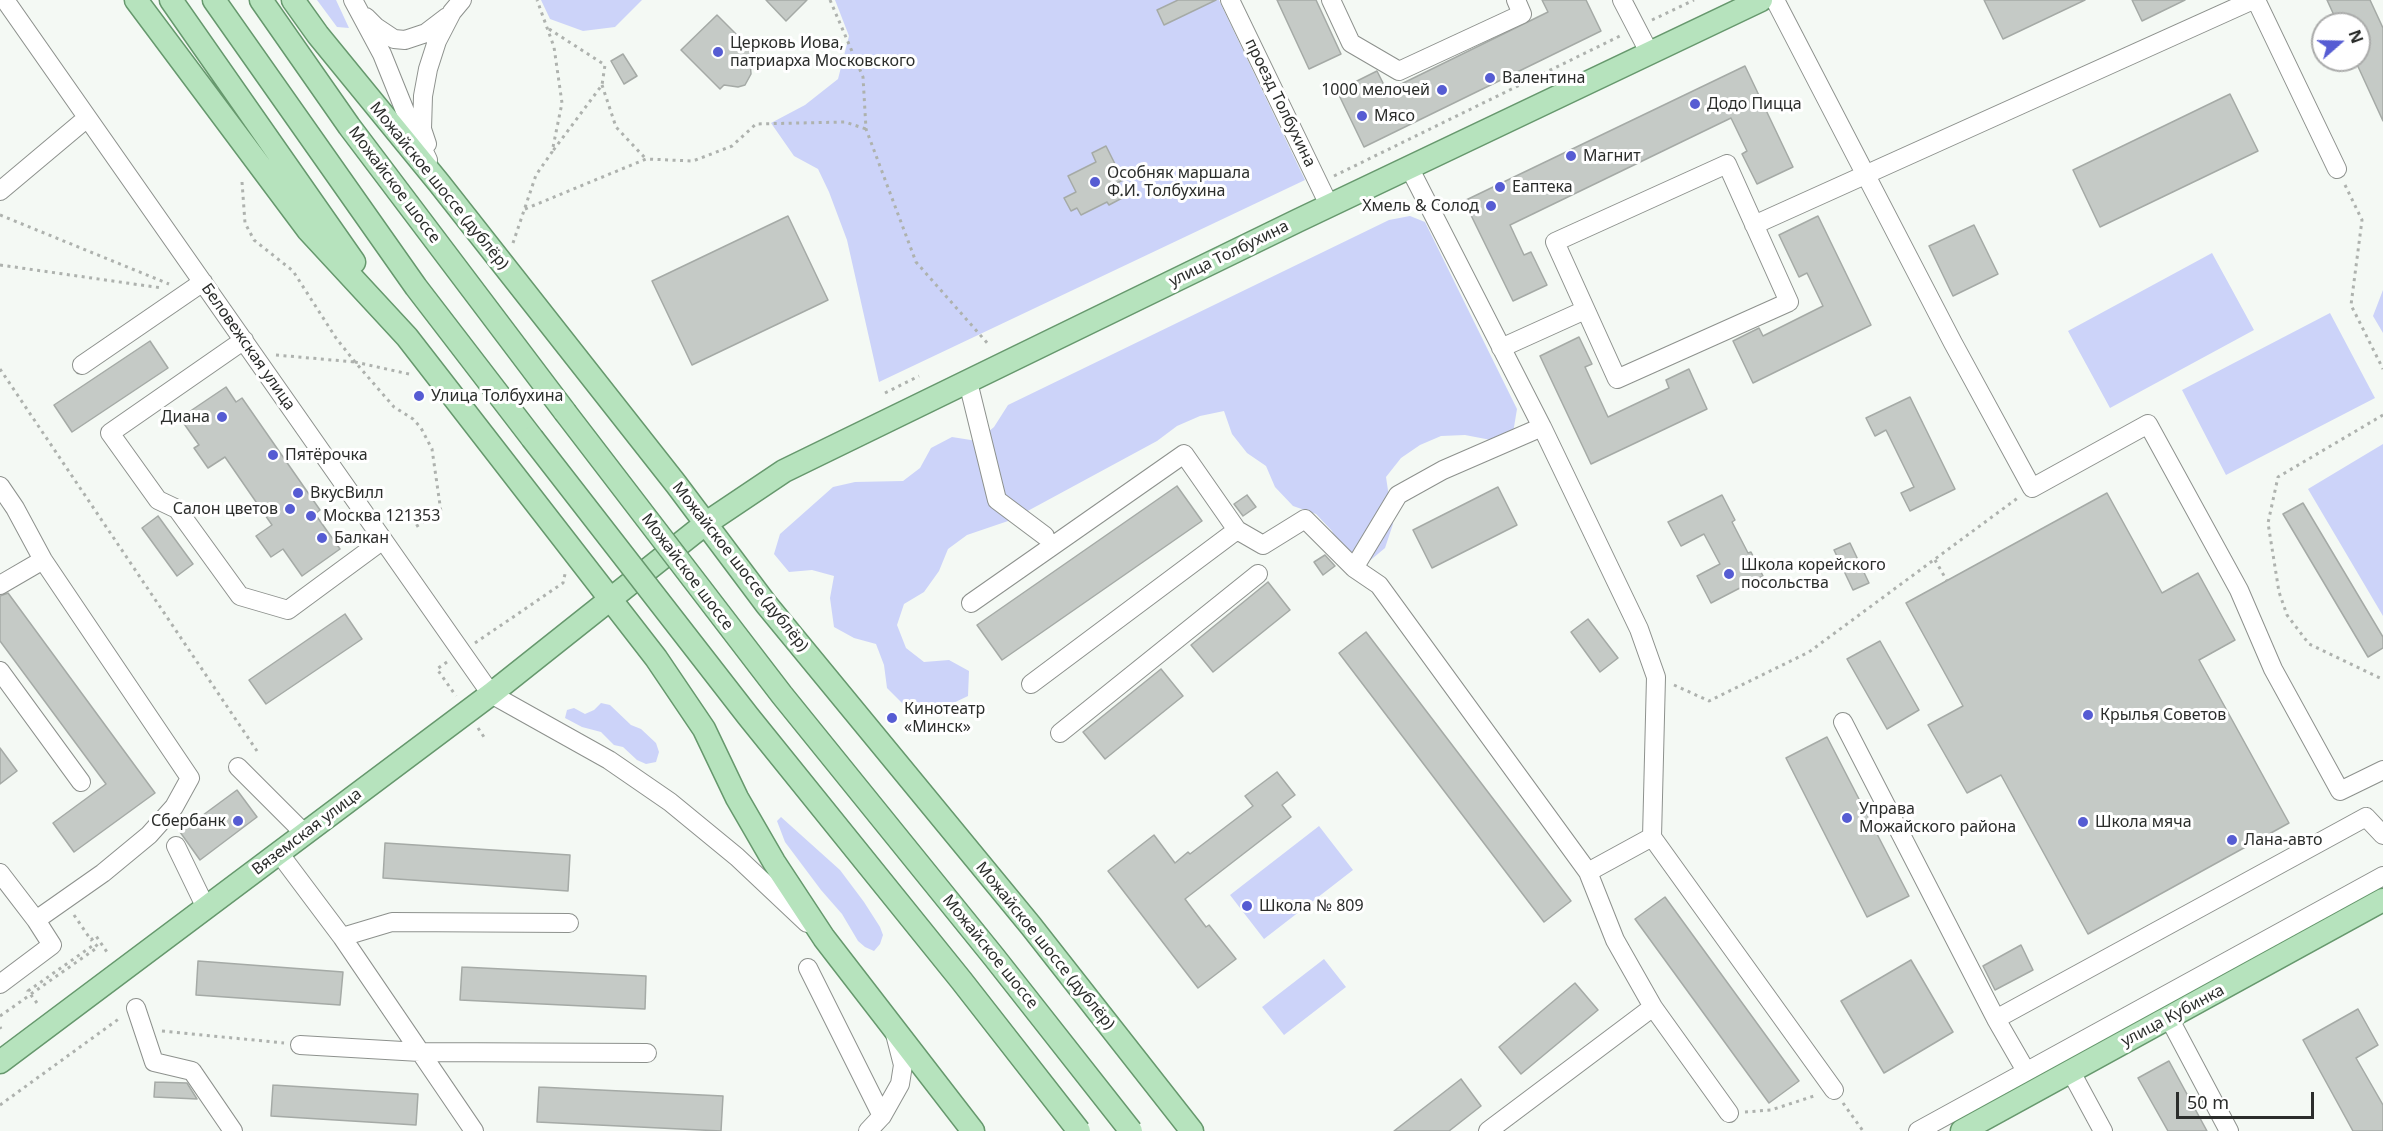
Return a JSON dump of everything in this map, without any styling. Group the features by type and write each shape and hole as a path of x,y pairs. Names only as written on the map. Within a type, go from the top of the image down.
{"main road":[{"path":"135,0 308,230 407,337"},
{"path":"171,0 407,337 656,658 704,729 737,798 769,853 824,938 973,1131"},
{"path":"214,0 417,287 532,438 748,716 962,981 1079,1131"},
{"name":"Можайское шоссе","path":"261,0 349,126 782,695 1131,1131"},
{"name":"Можайское шоссе (дублёр)","path":"293,0 318,35 439,183 676,483 781,622 1031,926 1192,1131"},
{"name":"улица Толбухина","path":"610,598 705,524 784,471 1329,205 1410,169 1761,0"},
{"name":"Вяземская улица","path":"0,1062 491,694 610,598"},
{"name":"улица Кубинка","path":"1962,1131 2383,900"}],"street":[{"name":"Беловежская улица","path":"5,0 87,118 196,287 248,347 491,694"},
{"name":"проезд Толбухина","path":"1230,0 1329,205"},
{"path":"1331,0 1351,43 1399,71 1522,14 1515,0"},
{"path":"1622,0 1650,54"},
{"path":"1775,0 1953,343 2032,488 2148,424 2239,590 2273,669 2340,791 2383,770"},
{"path":"1754,225 2254,0 2337,169"},
{"path":"355,4 382,54 407,116 439,183"},
{"path":"355,4 376,27 394,39 405,40 426,33 457,6"},
{"path":"439,183 422,129 423,96 437,41 457,6"},
{"path":"0,191 87,118"},
{"path":"1727,164 1754,225 1789,302 1617,379 1555,242 1727,164"},
{"path":"1410,169 1542,427 1639,629 1656,677 1652,837 1834,1090"},
{"path":"82,365 196,287"},
{"path":"1501,348 1585,309"},
{"path":"248,347 110,432 158,500 177,508 240,596 288,610 383,540"},
{"path":"968,382 997,500 1045,537"},
{"path":"1354,567 1398,495 1443,470 1542,427"},
{"path":"971,603 1184,454 1237,530 1263,545 1305,519 1354,567 1379,585 1588,872 1615,940 1653,1007 1730,1113"},
{"path":"0,486 15,508 42,560 190,778 174,807 149,835 103,873 36,920"},
{"path":"1031,684 1237,530"},
{"path":"0,585 42,560"},
{"path":"1060,733 1258,574"},
{"path":"0,671 81,782"},
{"path":"491,694 609,760 670,801 736,857 824,938"},
{"path":"1843,722 1996,1019 2026,1071"},
{"path":"238,767 305,834"},
{"path":"1996,1019 2366,817 2383,835"},
{"path":"1588,872 1652,837"},
{"path":"176,846 206,908"},
{"path":"279,853 342,937 474,1131"},
{"path":"0,873 52,945 0,984"},
{"path":"1918,1131 2383,876"},
{"path":"342,937 392,922 569,923"},
{"path":"808,968 882,1116"},
{"path":"1488,1131 1653,1007"},
{"path":"130,1011 143,1029 154,1062 192,1071 233,1131"},
{"path":"2169,1018 2229,1131"},
{"path":"868,1131 882,1116 900,1084 903,1065 893,1029"},
{"path":"300,1045 420,1052 647,1053"},
{"path":"2070,1070 2103,1131"}],"path":[{"path":"537,0 554,47 562,103 552,152"},
{"path":"830,0 863,77 866,129 916,262 989,345"},
{"path":"1319,183 1694,0"},
{"path":"548,28 605,65 602,86 616,128 646,159"},
{"path":"511,250 536,176 602,86"},
{"path":"525,209 646,159 693,161 732,146 756,124 845,122 866,129"},
{"path":"2337,169 2362,220 2351,305 2383,369"},
{"path":"242,182 245,224 254,240 293,271 336,338 394,406 413,419 421,428 432,449 441,512 415,526"},
{"path":"0,215 196,287"},
{"path":"0,266 196,287"},
{"path":"248,347 355,362 413,375"},
{"path":"0,369 257,751"},
{"path":"885,393 919,376"},
{"path":"2383,415 2278,477 2268,523 2279,592 2287,615 2303,637 2309,644 2380,678 2383,677"},
{"path":"1656,677 1709,700 1809,652 2032,488"},
{"path":"1935,560 1947,581"},
{"path":"467,712 437,669 563,583 566,568"},
{"path":"64,901 91,940 96,936 107,952"},
{"path":"0,1016 31,994 98,947 95,944 28,992 37,1003"},
{"path":"0,1105 130,1011"},
{"path":"143,1029 300,1045"},
{"path":"1730,1113 1770,1110 1834,1090 1863,1131"}],"shaded area":[{"path":"317,0 336,0 349,28 337,27"},
{"path":"541,0 642,0 615,27 583,31 550,19"},
{"path":"835,0 1219,0 1305,180 879,382 847,240 829,192 818,169 794,156 771,123 805,105 838,79 849,36"},
{"path":"1410,216 1425,222 1517,409 1513,433 1491,440 1465,435 1441,436 1420,445 1401,458 1386,477 1393,524 1385,548 1367,563 1340,553 1332,531 1316,514 1293,506 1275,487 1266,466 1247,453 1232,434 1224,411 1200,416 1177,426 1157,441 1011,520 967,535 948,549 939,571 924,592 904,604 897,625 906,648 924,662 949,660 969,671 968,696 945,707 922,713 903,704 887,688 884,665 876,644 854,638 834,627 830,598 834,576 812,570 789,572 774,554 780,534 833,487 855,482 903,481 920,468 931,448 952,437 977,441 994,427 1008,405 1389,220"},
{"path":"2212,253 2254,330 2110,408 2068,331"},
{"path":"2383,290 2383,333 2373,316"},
{"path":"2330,313 2375,398 2226,475 2182,390"},
{"path":"2383,444 2383,616 2308,489"},
{"path":"601,703 610,705 631,725 641,729 656,743 659,752 656,762 646,764 637,760 623,747 614,745 601,732 582,727 565,718 567,710 574,708 585,714 594,710"},
{"path":"781,817 840,870 864,902 883,935 874,951 858,941 842,914 785,842 777,821"},
{"path":"1319,826 1353,870 1264,939 1230,895"},
{"path":"1324,959 1346,987 1284,1035 1262,1007"}],"building":[{"path":"766,0 807,0 786,21"},
{"path":"1178,0 1216,0 1164,25 1157,10"},
{"path":"1277,0 1316,0 1341,54 1309,69"},
{"path":"1542,0 1586,0 1601,31 1364,147 1337,91 1377,71 1387,91 1548,12"},
{"path":"1984,0 2085,0 2003,39"},
{"path":"2132,0 2185,0 2142,21"},
{"path":"2327,0 2370,0 2383,28 2383,121 2361,72 2371,72 2371,12 2332,12"},
{"name":"Церковь Иова, патриарха Московского","path":"717,15 756,54 750,60 751,74 745,85 738,87 724,85 720,89 681,50"},
{"path":"623,54 637,76 624,84 611,61"},
{"path":"1745,66 1793,167 1757,184 1742,154 1747,151 1731,118 1510,225 1524,255 1531,252 1547,285 1513,301 1464,201"},
{"path":"2230,94 2258,151 2100,227 2073,170"},
{"name":"Особняк маршала Ф.И. Толбухина","path":"1106,146 1123,180 1117,183 1124,197 1109,205 1107,202 1081,215 1077,208 1071,211 1064,198 1076,192 1068,176 1096,162 1092,153"},
{"path":"788,216 828,300 692,365 652,281"},
{"path":"1818,216 1871,325 1753,383 1733,341 1759,328 1763,336 1823,306 1807,273 1799,277 1779,235"},
{"path":"1974,225 1998,274 1953,296 1929,246"},
{"path":"1579,337 1592,364 1585,367 1608,417 1669,388 1666,380 1689,369 1707,409 1591,464 1540,356"},
{"path":"150,341 168,368 72,432 54,405"},
{"path":"226,387 236,402 242,398 320,510 315,514 340,549 302,576 283,549 271,557 256,536 272,525 225,457 208,468 194,448 199,445 180,418"},
{"path":"1910,397 1955,489 1910,511 1901,493 1914,487 1886,430 1875,436 1866,418"},
{"path":"1177,486 1202,521 1002,660 977,625"},
{"path":"1498,487 1517,525 1432,568 1413,530"},
{"name":"Крылья Советов","path":"2107,493 2162,593 2198,573 2235,640 2199,660 2289,823 2088,934 2001,775 1967,793 1928,725 1963,706 1906,603"},
{"path":"1247,495 1256,507 1243,516 1234,504"},
{"path":"1722,495 1735,520 1732,522 1763,576 1711,603 1697,576 1720,564 1704,534 1681,546 1668,522"},
{"path":"2303,503 2383,637 2383,648 2368,657 2283,514"},
{"path":"158,516 193,564 177,576 142,528"},
{"path":"1850,543 1869,583 1853,590 1834,550"},
{"path":"1325,555 1335,566 1323,575 1314,562"},
{"path":"1268,582 1290,610 1213,672 1191,645"},
{"path":"8,593 155,793 74,852 53,823 106,784 0,641 0,596"},
{"path":"345,614 362,639 266,704 249,680"},
{"path":"1588,619 1618,658 1600,672 1571,632"},
{"path":"1366,632 1571,901 1544,922 1339,653"},
{"path":"1880,641 1919,710 1887,729 1847,659"},
{"path":"1161,669 1183,696 1105,759 1083,732"},
{"path":"1827,737 1909,896 1867,917 1786,758"},
{"path":"0,748 17,771 0,784"},
{"path":"1277,772 1295,795 1282,805 1291,817 1185,899 1206,927 1209,925 1236,959 1198,988 1108,871 1154,835 1175,863 1253,806 1245,796"},
{"path":"237,790 257,817 200,860 180,832"},
{"path":"385,843 570,855 568,891 383,878"},
{"path":"1665,897 1799,1081 1769,1103 1635,919"},
{"path":"2021,945 2033,970 1995,990 1983,966"},
{"path":"1911,960 1953,1032 1884,1073 1841,1001"},
{"path":"198,961 343,972 340,1005 196,995"},
{"path":"462,967 646,976 645,1009 460,1000"},
{"path":"1575,983 1598,1010 1521,1074 1499,1047"},
{"path":"2358,1009 2378,1045 2356,1058 2383,1105 2383,1131 2353,1131 2303,1040"},
{"path":"2169,1061 2207,1131 2168,1131 2138,1078"},
{"path":"1461,1079 1481,1106 1449,1131 1394,1131"},
{"path":"155,1082 187,1083 197,1099 154,1097"},
{"path":"273,1085 418,1094 416,1125 271,1116"},
{"path":"539,1087 723,1096 721,1131 537,1122"}],"place":[{"name":"Церковь Иова, патриарха Московского","path":"718,52"},
{"name":"Валентина","path":"1490,78"},
{"name":"1000 мелочей","path":"1442,90"},
{"name":"Додо Пицца","path":"1695,104"},
{"name":"Мясо","path":"1362,116"},
{"name":"Магнит","path":"1571,156"},
{"name":"Особняк маршала Ф.И. Толбухина","path":"1095,182"},
{"name":"Еаптека","path":"1500,187"},
{"name":"Хмель & Солод","path":"1491,206"},
{"name":"Улица Толбухина","path":"419,396"},
{"name":"Диана","path":"222,417"},
{"name":"Пятёрочка","path":"273,455"},
{"name":"ВкусВилл","path":"298,493"},
{"name":"Салон цветов","path":"290,509"},
{"name":"Москва 121353","path":"311,516"},
{"name":"Балкан","path":"322,538"},
{"name":"Школа корейского посольства","path":"1729,574"},
{"name":"Крылья Советов","path":"2088,715"},
{"name":"Кинотеатр «Минск»","path":"892,718"},
{"name":"Управа Можайского района","path":"1847,818"},
{"name":"Сбербанк","path":"238,821"},
{"name":"Школа мяча","path":"2083,822"},
{"name":"Лана-авто","path":"2232,840"},
{"name":"Школа № 809","path":"1247,906"}]}
